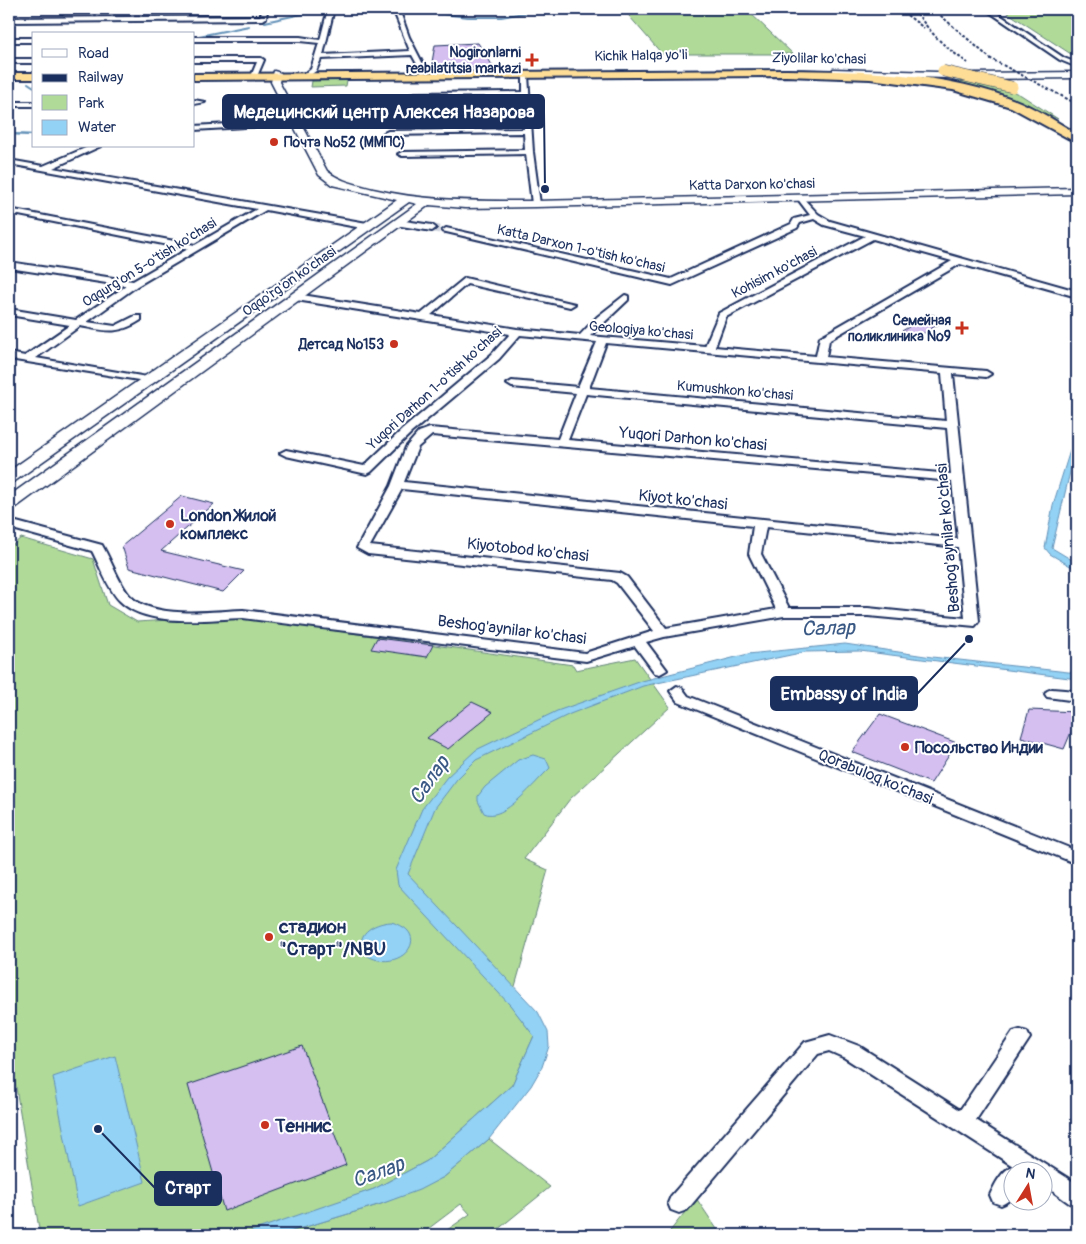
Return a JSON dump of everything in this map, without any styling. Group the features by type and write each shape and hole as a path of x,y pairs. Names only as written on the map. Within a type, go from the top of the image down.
{"highway":[{"name":"Kichik Halqa yo'li","path":"306,75 424,72 525,73 765,68 899,68 943,71 974,76 1017,89"},
{"name":"Kichik Halqa yo'li","path":"195,76 797,73 899,80 972,91 1021,107 1077,139"},
{"name":"Kichik Halqa yo'li","path":"195,76 277,75"},
{"path":"9,78 32,77"},
{"path":"1047,106 1077,125"}],"main road":[{"name":"Ziyolilar ko'chasi","path":"559,72 784,70 972,76 1077,75"},
{"name":"Ziyolilar ko'chasi","path":"797,73 994,80 1077,78"},
{"path":"277,75 275,82 323,172 330,180 406,199"},
{"name":"Katta Darxon ko'chasi","path":"406,199 465,205 1077,191"},
{"name":"Oqqo'rg'on ko'chasi","path":"9,478 406,199"},
{"name":"Oqqo'rg'on ko'chasi","path":"9,504 428,202"},
{"path":"220,329 245,334"},
{"path":"148,380 174,385"}],"street":[{"path":"306,75 314,70 332,9"},
{"path":"396,9 424,72"},
{"path":"988,9 1077,66"},
{"path":"9,20 263,18 264,11"},
{"path":"195,39 300,39 323,42"},
{"path":"9,40 32,40"},
{"path":"319,57 414,53"},
{"path":"195,60 261,60 255,74"},
{"path":"9,61 32,61"},
{"path":"525,73 524,94 527,131 536,204"},
{"path":"409,97 524,94"},
{"path":"9,104 32,104"},
{"path":"195,128 296,122 366,114 526,112"},
{"path":"388,133 527,131"},
{"path":"44,168 93,148"},
{"path":"402,154 529,152"},
{"path":"9,162 263,209 367,226"},
{"path":"801,198 815,216 827,223 1077,294"},
{"name":"Oqqurg'on 5-o'tish ko'chasi","path":"27,359 134,284 263,209"},
{"path":"9,211 196,248"},
{"name":"Katta Darxon 1-o'tish ko'chasi","path":"446,231 672,282 794,226 797,220 815,216"},
{"path":"398,223 432,228"},
{"name":"Kohisim ko'chasi","path":"709,349 722,315 872,236"},
{"path":"820,360 824,339 960,260"},
{"path":"9,266 134,284"},
{"path":"422,318 465,281 570,304"},
{"name":"Geologiya ko'chasi","path":"296,297 517,332 986,374"},
{"path":"582,339 600,319 625,298"},
{"path":"9,312 115,329 124,327 138,318"},
{"name":"Yuqori Darhon 1-o'tish ko'chasi","path":"286,453 367,470 407,430 470,379 517,332"},
{"path":"562,442 602,341"},
{"path":"9,356 148,380"},
{"name":"Beshog'aynilar ko'chasi","path":"9,524 97,548 124,598 138,608 154,613 186,616 243,614 586,657 662,633 784,612 868,612 972,622 948,372"},
{"name":"Kumushkon ko'chasi","path":"512,384 954,425"},
{"name":"Yuqori Darhon ko'chasi","path":"424,433 437,431 959,478"},
{"name":"Yuqori Darhon 1-o'tish ko'chasi","path":"363,548 398,485 406,457 424,433"},
{"name":"Kiyot ko'chasi","path":"398,485 965,544"},
{"path":"760,524 755,554 784,612"},
{"name":"Kiyotobod ko'chasi","path":"363,548 615,576 622,580 662,633"},
{"path":"638,642 660,670"},
{"name":"Qorabuloq ko'chasi","path":"677,692 683,699 1077,858"},
{"path":"1052,694 1077,696"},
{"path":"963,1123 1020,1038"},
{"path":"679,1203 812,1048 830,1043 852,1052 963,1123 1009,1162"},
{"path":"1054,1180 1077,1196"},
{"path":"1001,1195 1004,1190"}],"green space":[{"path":"623,9 746,9 793,54 662,54"},
{"path":"1002,9 1077,9 1077,58"},
{"path":"895,78 992,83 1021,95 1058,119 1013,101"},
{"path":"347,80 346,86 311,87 312,81"},
{"name":"стадион \"Старт\"/NBU","path":"21,538 93,559 108,605 137,622 233,616 573,665 576,670 635,658 670,707 570,799 524,859 548,870 510,1004 534,1036 512,1085 427,1161 374,1189 249,1235 40,1235 9,1045 9,548"},
{"path":"489,1139 550,1187 491,1235 465,1235 461,1232 457,1235 440,1235 470,1214 461,1204 420,1235 279,1235 381,1204 444,1177"},
{"path":"696,1198 721,1235 667,1235"}],"water":[{"path":"1077,428 1077,452 1070,472 1052,548 1077,563 1077,570 1050,554 1045,548 1053,505"},
{"name":"Салар","path":"845,644 932,657 1077,673 1077,679 860,651 805,652 643,686 570,714 476,760 457,779 435,808 408,874 538,1012 548,1032 549,1046 542,1067 531,1086 489,1139 444,1177 419,1190 381,1204 279,1235 240,1235 374,1189 427,1161 512,1085 534,1036 510,1005 398,885 396,870 422,809 447,777 476,750 557,711 642,681 748,654"},
{"path":"533,755 546,759 550,768 510,807 492,814 484,813 478,801 478,796 485,787 518,760"},
{"path":"391,922 404,927 410,935 411,943 408,950 400,957 390,960 379,960 366,955 361,942 363,936 371,928"},
{"path":"115,1056 145,1182 78,1206 53,1077"}],"building":[{"path":"478,43 494,68 431,68 435,45"},
{"path":"930,314 947,319 919,336 902,331"},
{"name":"London Жилой комплекс","path":"182,496 214,504 161,551 244,571 223,592 129,568 122,546"},
{"path":"377,638 433,645 427,657 371,649"},
{"path":"472,702 493,712 448,749 427,738"},
{"path":"1029,710 1077,712 1077,718 1064,749 1021,737"},
{"name":"Посольство Индии","path":"880,714 957,743 931,783 852,752"},
{"name":"Теннис","path":"302,1046 346,1165 224,1211 188,1085"}],"waterway":[{"path":"410,10 468,17 501,17 547,9"},
{"path":"265,22 320,10"},
{"path":"195,37 249,26"},
{"path":"28,83 32,86"},
{"path":"9,134 32,135"}],"tunnel":[{"path":"432,228 446,231"}],"railway":[{"path":"899,9 924,28"},
{"path":"914,9 938,39 968,63"},
{"path":"933,9 991,59 1077,104"}],"place":[{"name":"Nogironlarni reabilatitsia markazi","path":"532,60"},
{"name":"Почта №52 (ММПС)","path":"274,142"},
{"name":"Медецинский центр Алексея Назарова","path":"545,189"},
{"name":"Семейная поликлиника №9","path":"962,328"},
{"name":"Детсад №153","path":"394,344"},
{"name":"London Жилой комплекс","path":"170,524"},
{"name":"Embassy of India","path":"969,639"},
{"name":"Посольство Индии","path":"905,747"},
{"name":"стадион \"Старт\"/NBU","path":"269,937"},
{"name":"Теннис","path":"265,1125"},
{"name":"Старт","path":"98,1129"}]}
